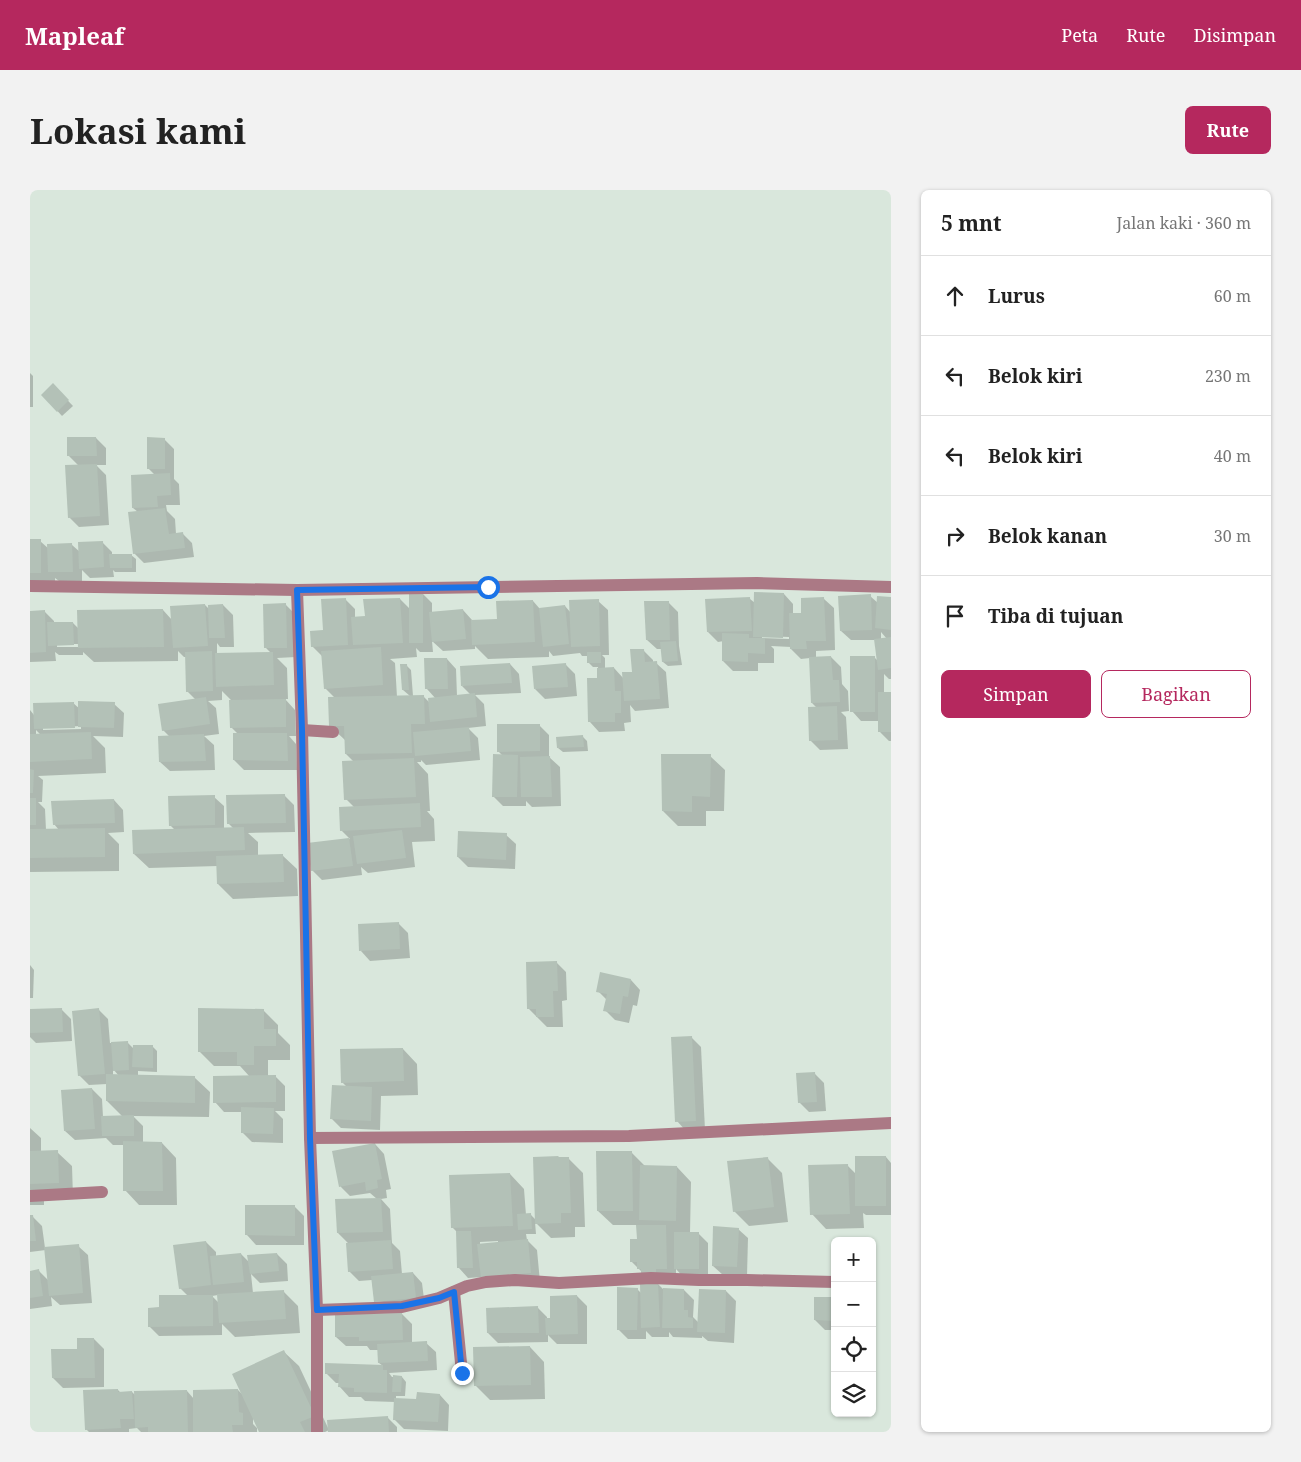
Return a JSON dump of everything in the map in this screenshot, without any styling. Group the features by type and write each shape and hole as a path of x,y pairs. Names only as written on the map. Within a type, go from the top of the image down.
{"street":[{"path":"30,586 297,590 757,584 891,587"},
{"path":"297,590 302,730 310,1138 317,1310 317,1432"},
{"path":"302,730 333,732"},
{"path":"310,1138 629,1136 891,1123"},
{"path":"30,1196 102,1192"},
{"path":"317,1310 402,1306 439,1298 467,1286 486,1282 515,1280 559,1283 651,1278 831,1282"},
{"path":"454,1292 462,1373"}],"building":[{"path":"53,383 69,400 57,412 41,395"},
{"path":"67,437 96,437 97,456 67,456"},
{"path":"147,437 165,438 165,469 147,469"},
{"path":"97,464 100,516 68,518 65,465"},
{"path":"170,473 171,495 157,496 158,507 132,508 131,475"},
{"path":"165,508 169,534 183,532 185,548 133,554 128,512"},
{"path":"30,539 41,539 41,573 30,573"},
{"path":"103,541 104,567 79,569 78,542"},
{"path":"72,543 73,572 48,572 47,544"},
{"path":"109,554 132,554 132,568 110,568"},
{"path":"409,592 423,592 423,643 409,643"},
{"path":"754,592 784,593 783,638 753,637"},
{"path":"871,594 872,630 840,631 838,596"},
{"path":"877,596 891,597 891,630 875,628"},
{"path":"750,597 752,631 707,632 705,599"},
{"path":"824,597 826,641 806,641 807,649 790,649 789,613 801,613 801,598"},
{"path":"346,598 348,645 311,647 310,631 323,630 321,599"},
{"path":"400,598 403,643 353,645 351,617 365,616 363,599"},
{"path":"599,599 600,646 571,647 569,600"},
{"path":"533,600 535,642 472,645 471,620 497,619 496,601"},
{"path":"644,601 669,601 670,640 646,640"},
{"path":"286,603 287,648 264,648 263,604"},
{"path":"205,604 208,646 173,648 170,606"},
{"path":"223,604 225,638 209,638 208,605"},
{"path":"565,605 569,644 543,647 539,608"},
{"path":"163,609 164,647 78,648 77,610"},
{"path":"463,609 466,639 432,642 429,612"},
{"path":"45,610 46,652 30,653 30,611"},
{"path":"47,622 73,622 74,645 48,646"},
{"path":"722,633 749,634 749,638 765,638 765,654 748,653 748,662 722,661"},
{"path":"891,637 891,668 878,670 874,639"},
{"path":"676,641 678,661 662,662 660,642"},
{"path":"381,647 383,685 324,689 321,651"},
{"path":"630,649 644,649 645,662 657,661 660,699 624,701 622,672 632,672"},
{"path":"212,651 213,691 186,692 185,652"},
{"path":"273,652 274,685 216,687 215,653"},
{"path":"587,652 601,652 601,663 587,663"},
{"path":"831,656 833,680 839,680 840,702 811,703 809,657"},
{"path":"850,656 875,656 875,712 850,712"},
{"path":"424,658 447,658 448,689 425,689"},
{"path":"510,663 512,683 461,686 460,666"},
{"path":"566,663 568,687 534,689 532,666"},
{"path":"400,664 407,664 409,690 402,690"},
{"path":"614,667 615,691 621,691 621,713 615,713 615,722 588,722 587,678 597,678 597,668"},
{"path":"878,692 891,692 891,732 878,732"},
{"path":"475,693 477,717 430,722 428,698"},
{"path":"424,695 425,724 411,724 412,753 345,754 344,726 329,726 328,697"},
{"path":"206,697 210,724 162,731 158,704"},
{"path":"286,699 286,727 230,728 229,700"},
{"path":"78,701 115,702 114,728 78,727"},
{"path":"74,702 75,728 34,729 33,703"},
{"path":"837,706 838,740 809,741 808,707"},
{"path":"497,724 540,724 540,751 497,752"},
{"path":"469,727 471,751 415,756 413,732"},
{"path":"91,732 92,759 30,762 30,734"},
{"path":"233,733 287,733 288,761 233,760"},
{"path":"204,734 206,761 159,762 158,736"},
{"path":"583,735 584,747 557,748 556,737"},
{"path":"493,754 518,755 517,797 492,797"},
{"path":"661,754 711,754 710,797 692,796 692,812 662,811"},
{"path":"550,756 552,797 521,797 520,757"},
{"path":"414,758 416,797 344,800 342,761"},
{"path":"30,769 34,770 33,793 30,793"},
{"path":"285,794 286,823 227,824 226,795"},
{"path":"215,795 215,825 169,826 168,796"},
{"path":"30,798 36,798 36,825 30,825"},
{"path":"114,799 115,823 53,825 51,801"},
{"path":"420,803 421,827 340,831 339,807"},
{"path":"244,827 245,850 133,854 132,830"},
{"path":"105,828 105,857 30,858 30,829"},
{"path":"402,830 406,858 357,864 353,836"},
{"path":"458,831 507,833 506,860 457,857"},
{"path":"349,838 353,866 311,871 307,843"},
{"path":"283,854 284,882 217,884 216,856"},
{"path":"399,922 400,949 359,951 358,924"},
{"path":"557,961 558,991 553,991 554,1017 536,1017 536,1009 527,1009 526,962"},
{"path":"600,972 631,979 628,997 623,996 620,1014 603,1011 607,994 596,992"},
{"path":"62,1008 63,1032 30,1033 30,1009"},
{"path":"99,1008 105,1074 78,1076 72,1011"},
{"path":"198,1008 264,1009 264,1029 276,1029 276,1046 254,1046 254,1065 237,1065 237,1052 198,1052"},
{"path":"692,1036 696,1121 675,1122 671,1037"},
{"path":"128,1041 129,1070 113,1071 111,1042"},
{"path":"133,1045 153,1045 153,1068 132,1067"},
{"path":"403,1048 404,1081 341,1083 340,1049"},
{"path":"815,1072 817,1102 798,1103 796,1073"},
{"path":"106,1074 195,1076 195,1103 106,1101"},
{"path":"276,1075 276,1102 213,1103 213,1076"},
{"path":"332,1085 372,1087 371,1121 330,1119"},
{"path":"92,1088 95,1129 64,1131 61,1090"},
{"path":"241,1107 274,1108 273,1134 241,1133"},
{"path":"134,1115 134,1136 102,1136 101,1116"},
{"path":"123,1141 162,1142 163,1191 123,1191"},
{"path":"375,1143 382,1179 377,1180 378,1188 366,1191 365,1182 339,1187 332,1151"},
{"path":"58,1150 59,1183 30,1184 30,1151"},
{"path":"596,1151 632,1151 633,1211 597,1211"},
{"path":"855,1156 886,1156 886,1206 855,1206"},
{"path":"533,1157 569,1157 571,1213 561,1213 561,1223 535,1224"},
{"path":"768,1157 774,1207 733,1212 727,1161"},
{"path":"848,1164 850,1214 810,1215 808,1165"},
{"path":"640,1165 677,1166 676,1221 639,1220"},
{"path":"510,1173 513,1226 451,1228 449,1175"},
{"path":"381,1198 383,1232 337,1233 335,1199"},
{"path":"245,1205 295,1205 295,1236 245,1235"},
{"path":"531,1213 532,1229 518,1230 517,1214"},
{"path":"30,1215 33,1215 36,1241 30,1241"},
{"path":"636,1225 666,1225 667,1269 656,1269 656,1274 641,1274 641,1269 637,1269 637,1262 630,1262 630,1239 637,1239"},
{"path":"713,1226 739,1228 737,1267 712,1266"},
{"path":"456,1231 471,1231 473,1268 457,1268"},
{"path":"674,1232 699,1232 699,1269 674,1269"},
{"path":"528,1239 531,1273 481,1278 477,1244"},
{"path":"391,1240 393,1269 348,1272 346,1243"},
{"path":"206,1241 211,1285 179,1289 173,1245"},
{"path":"79,1244 83,1293 49,1296 44,1247"},
{"path":"241,1253 244,1282 213,1285 210,1256"},
{"path":"277,1253 279,1271 250,1274 247,1255"},
{"path":"39,1269 43,1296 30,1298 30,1271"},
{"path":"413,1272 416,1298 374,1302 371,1276"},
{"path":"640,1283 658,1283 660,1327 641,1328"},
{"path":"617,1287 638,1288 637,1330 617,1330"},
{"path":"663,1288 684,1289 684,1310 688,1310 688,1317 693,1318 693,1328 662,1328"},
{"path":"699,1289 726,1290 725,1333 697,1332"},
{"path":"284,1290 286,1319 219,1323 217,1294"},
{"path":"159,1295 213,1295 213,1326 148,1327 148,1308 159,1307"},
{"path":"577,1295 578,1334 546,1335 545,1318 550,1318 550,1296"},
{"path":"814,1297 831,1297 831,1321 814,1320"},
{"path":"538,1306 539,1333 487,1333 486,1308"},
{"path":"402,1313 403,1340 359,1341 359,1337 335,1337 335,1314"},
{"path":"77,1338 94,1338 95,1378 52,1378 51,1349 77,1349"},
{"path":"427,1341 428,1361 378,1363 377,1344"},
{"path":"530,1346 531,1385 474,1386 473,1347"},
{"path":"284,1350 315,1416 300,1422 305,1432 259,1432 232,1374"},
{"path":"325,1363 383,1365 383,1370 387,1370 387,1393 354,1392 354,1388 338,1387 339,1374 325,1374"},
{"path":"393,1375 402,1376 401,1392 392,1392"},
{"path":"118,1389 118,1392 132,1391 134,1419 120,1419 121,1428 85,1430 83,1390"},
{"path":"238,1389 239,1412 243,1413 243,1425 232,1425 233,1432 193,1432 193,1390"},
{"path":"187,1390 188,1432 148,1432 148,1427 135,1428 134,1391"},
{"path":"417,1392 440,1394 438,1422 393,1420 394,1398 416,1399"},
{"path":"388,1416 389,1432 328,1432 327,1420"}],"route":[{"path":"462,1373 454,1292 439,1298 402,1306 317,1310 310,1138 302,730 297,590 488,587"}]}
